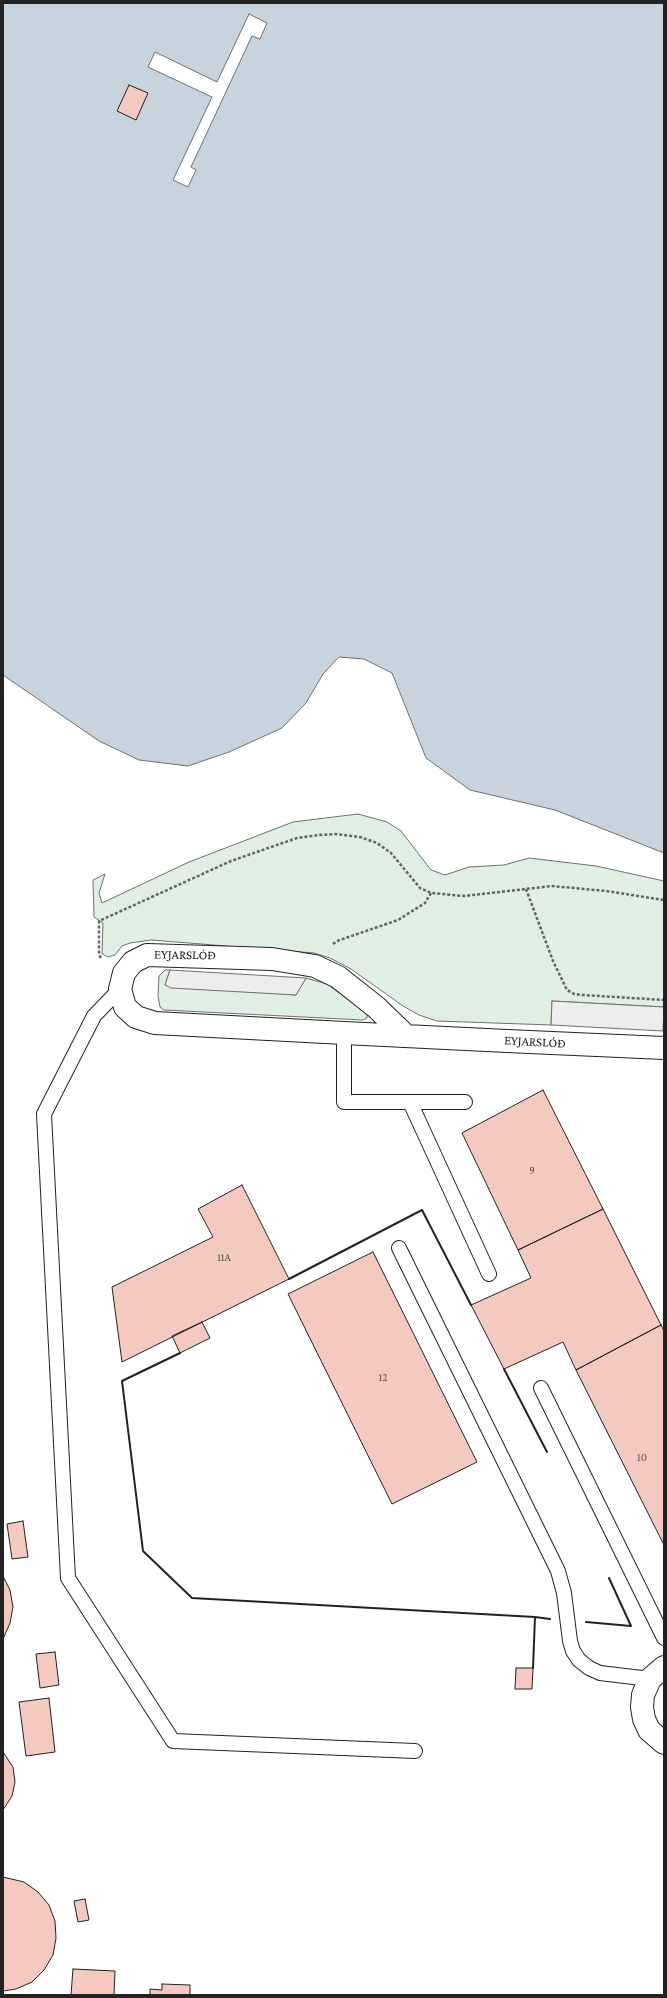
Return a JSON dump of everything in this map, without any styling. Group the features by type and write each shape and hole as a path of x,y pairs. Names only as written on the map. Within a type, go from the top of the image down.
{"street":[{"name":"EYJARSLÓÐ","path":"406,1036 376,1007 338,977 315,966 272,959 147,954 133,962 124,973 120,989 125,1007 136,1018 155,1023 344,1033 406,1036 664,1048"},
{"path":"657,1673 643,1695 642,1707 644,1719 649,1730 664,1744"}],"lane":[{"path":"120,989 94,1016 44,1114 68,1578 173,1740 415,1751"},
{"path":"344,1033 344,1102 465,1102"},
{"path":"410,1102 489,1274"},
{"path":"399,1248 558,1571 564,1593 570,1641 573,1651 579,1660 589,1668 600,1673 657,1673"},
{"path":"541,1388 664,1638"}],"path":[{"path":"120,989 99,955 99,921 231,861 297,838 336,834 360,837 377,843 391,853 420,888 431,893 464,896 552,886 664,900"},
{"path":"526,888 553,961 567,990 574,994 583,995 664,1000"},
{"path":"315,966 325,950 337,940 398,920 425,903 431,893"}],"green space":[{"path":"358,814 387,822 401,831 431,870 445,875 469,867 504,865 529,858 596,866 664,881 664,1007 552,1001 551,1025 437,1021 419,1015 403,1006 351,969 330,958 314,953 151,940 130,943 122,946 115,955 108,957 102,954 103,923 94,917 93,880 105,874 99,893 102,903 189,862 293,822"},
{"path":"165,970 170,970 165,985 296,995 306,978 327,984 367,1013 367,1018 363,1020 164,1010 160,1007 158,996 159,976"}],"shaded area":[{"path":"3,3 664,3 664,853 555,810 470,790 426,758 392,673 364,659 339,657 323,674 306,703 282,728 229,752 188,766 139,760 99,741 3,675"},
{"path":"170,970 306,978 296,995 171,988 165,985"},
{"path":"552,1001 664,1007 663,1031 551,1025"}],"pier":[{"path":"249,14 267,23 260,39 252,36 191,167 196,170 188,187 173,180 212,97 148,67 155,52 217,82"}],"building":[{"path":"129,85 148,93 136,120 117,111"},
{"path":"543,1090 603,1209 518,1250 462,1133"},
{"path":"242,1185 289,1279 122,1362 112,1287 213,1237 198,1209"},
{"path":"603,1209 661,1325 576,1370 563,1342 504,1369 471,1305 531,1278 518,1250"},
{"path":"373,1252 477,1462 392,1504 288,1294"},
{"path":"202,1322 210,1338 180,1353 172,1336"},
{"path":"661,1325 664,1331 664,1545 576,1370"},
{"path":"23,1521 28,1557 12,1559 7,1524"},
{"path":"3,1576 10,1590 13,1607 10,1623 3,1639"},
{"path":"55,1652 59,1685 40,1688 36,1654"},
{"path":"516,1668 533,1668 532,1689 515,1689"},
{"path":"49,1698 55,1752 26,1756 19,1702"},
{"path":"3,1752 13,1767 15,1782 12,1796 3,1810"},
{"path":"3,1877 24,1882 38,1892 49,1905 55,1921 56,1938 53,1955 44,1970 32,1982 16,1989 3,1991"},
{"path":"85,1899 89,1920 78,1922 74,1901"},
{"path":"73,1969 115,1971 114,1995 71,1995"},
{"path":"162,1984 190,1985 190,1995 150,1995 150,1989 162,1990"}],"wall":[{"path":"289,1279 422,1210 471,1305"},
{"path":"180,1353 122,1381 143,1551 192,1598 535,1617"},
{"path":"504,1369 547,1452"},
{"path":"586,1622 631,1626 609,1578"},
{"path":"533,1668 535,1617 550,1619"}]}
